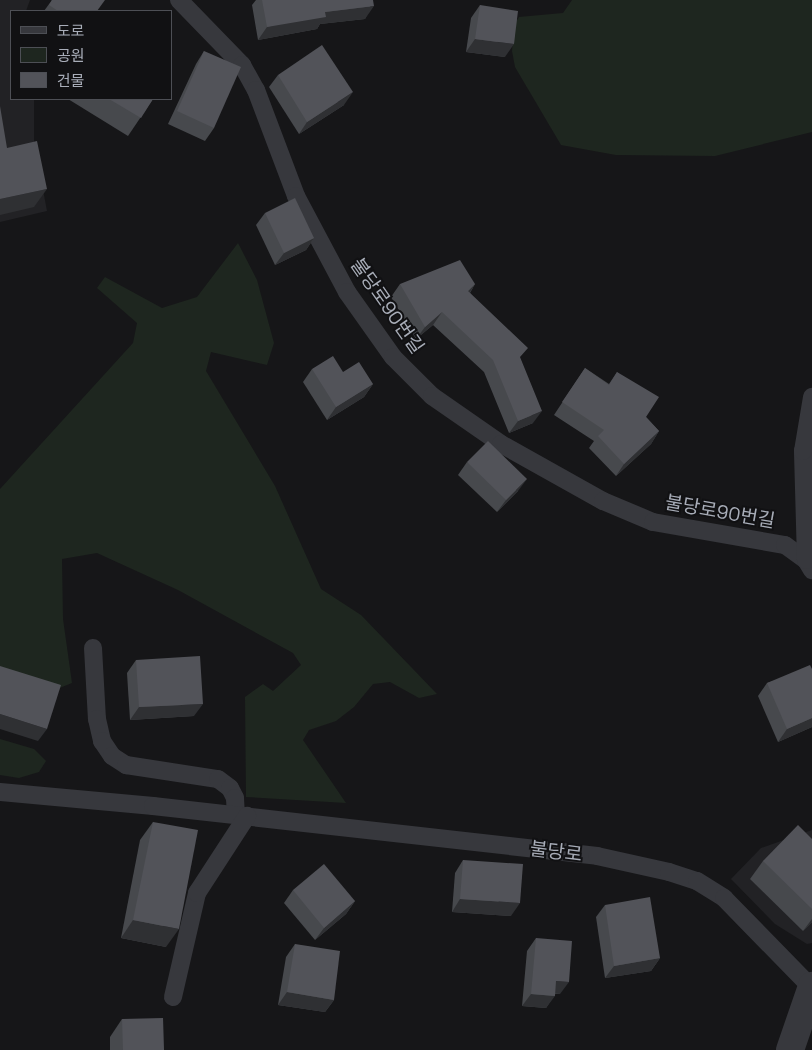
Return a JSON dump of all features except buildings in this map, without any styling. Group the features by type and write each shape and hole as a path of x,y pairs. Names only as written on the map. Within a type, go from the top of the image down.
{"street":[{"name":"불당로","path":"790,1050 811,986"}],"lane":[{"name":"불당로90번길","path":"179,0 242,65 256,90 296,196 347,292 393,357 432,396 502,444 603,501 653,522 784,545 809,565"},
{"path":"809,565 804,451 812,396"},
{"path":"93,648 97,719 102,741 112,756 126,764 143,768 218,779 230,788 247,816 197,893 173,997"},
{"name":"불당로","path":"0,792 247,816 597,856 669,872 697,881 724,898 811,986"}],"shaded area":[{"path":"0,0 30,0 26,10 10,10 10,100 34,100 34,142 47,211 0,222"},
{"path":"812,830 812,943 807,944 775,924 731,879 761,848"}],"green space":[{"path":"572,0 812,0 812,132 715,156 616,155 561,145 515,67 512,51 514,25 519,17 563,13"},
{"path":"238,243 257,280 274,343 267,365 211,352 206,371 275,486 321,589 361,615 437,694 419,698 390,682 373,684 354,707 336,721 309,730 303,740 346,803 246,797 245,697 263,684 273,691 301,665 293,653 178,590 97,553 62,559 63,619 72,683 57,689 0,672 0,489 133,343 137,323 97,288 105,277 162,308 197,297"},
{"path":"0,739 34,749 46,761 39,772 19,778 0,775"}]}
